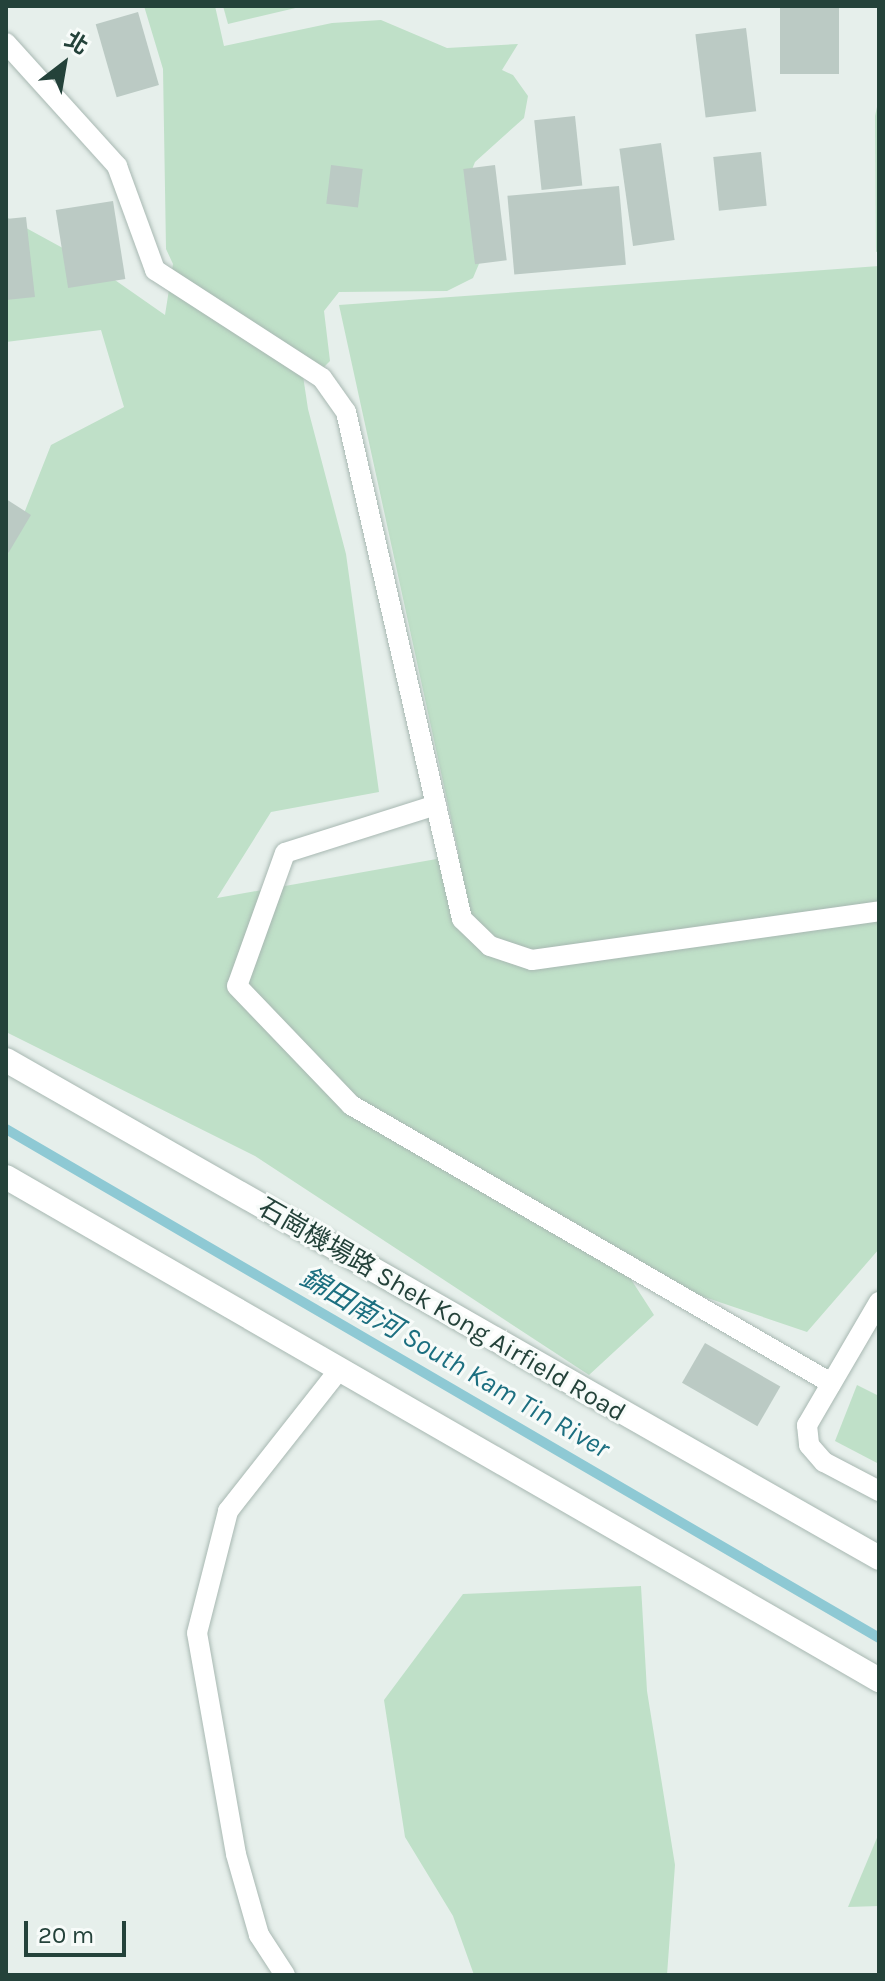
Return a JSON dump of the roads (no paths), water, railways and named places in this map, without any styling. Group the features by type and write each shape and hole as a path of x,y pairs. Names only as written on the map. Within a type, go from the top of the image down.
{"street":[{"name":"石崗機場路 Shek Kong Airfield Road","path":"6,1060 629,1420 879,1558"},
{"path":"6,1177 879,1680"}],"lane":[{"path":"6,43 117,166 155,270 322,378 346,412 462,919 490,946 532,960 879,911"},
{"path":"436,805 285,853 237,986 351,1105 831,1383"},
{"path":"879,1302 807,1425 809,1445 824,1462 879,1491"},
{"path":"285,1975 259,1935 236,1854 197,1633 228,1511 338,1371"}],"waterway":[{"name":"錦田南河 South Kam Tin River","path":"6,1129 879,1638"}]}
